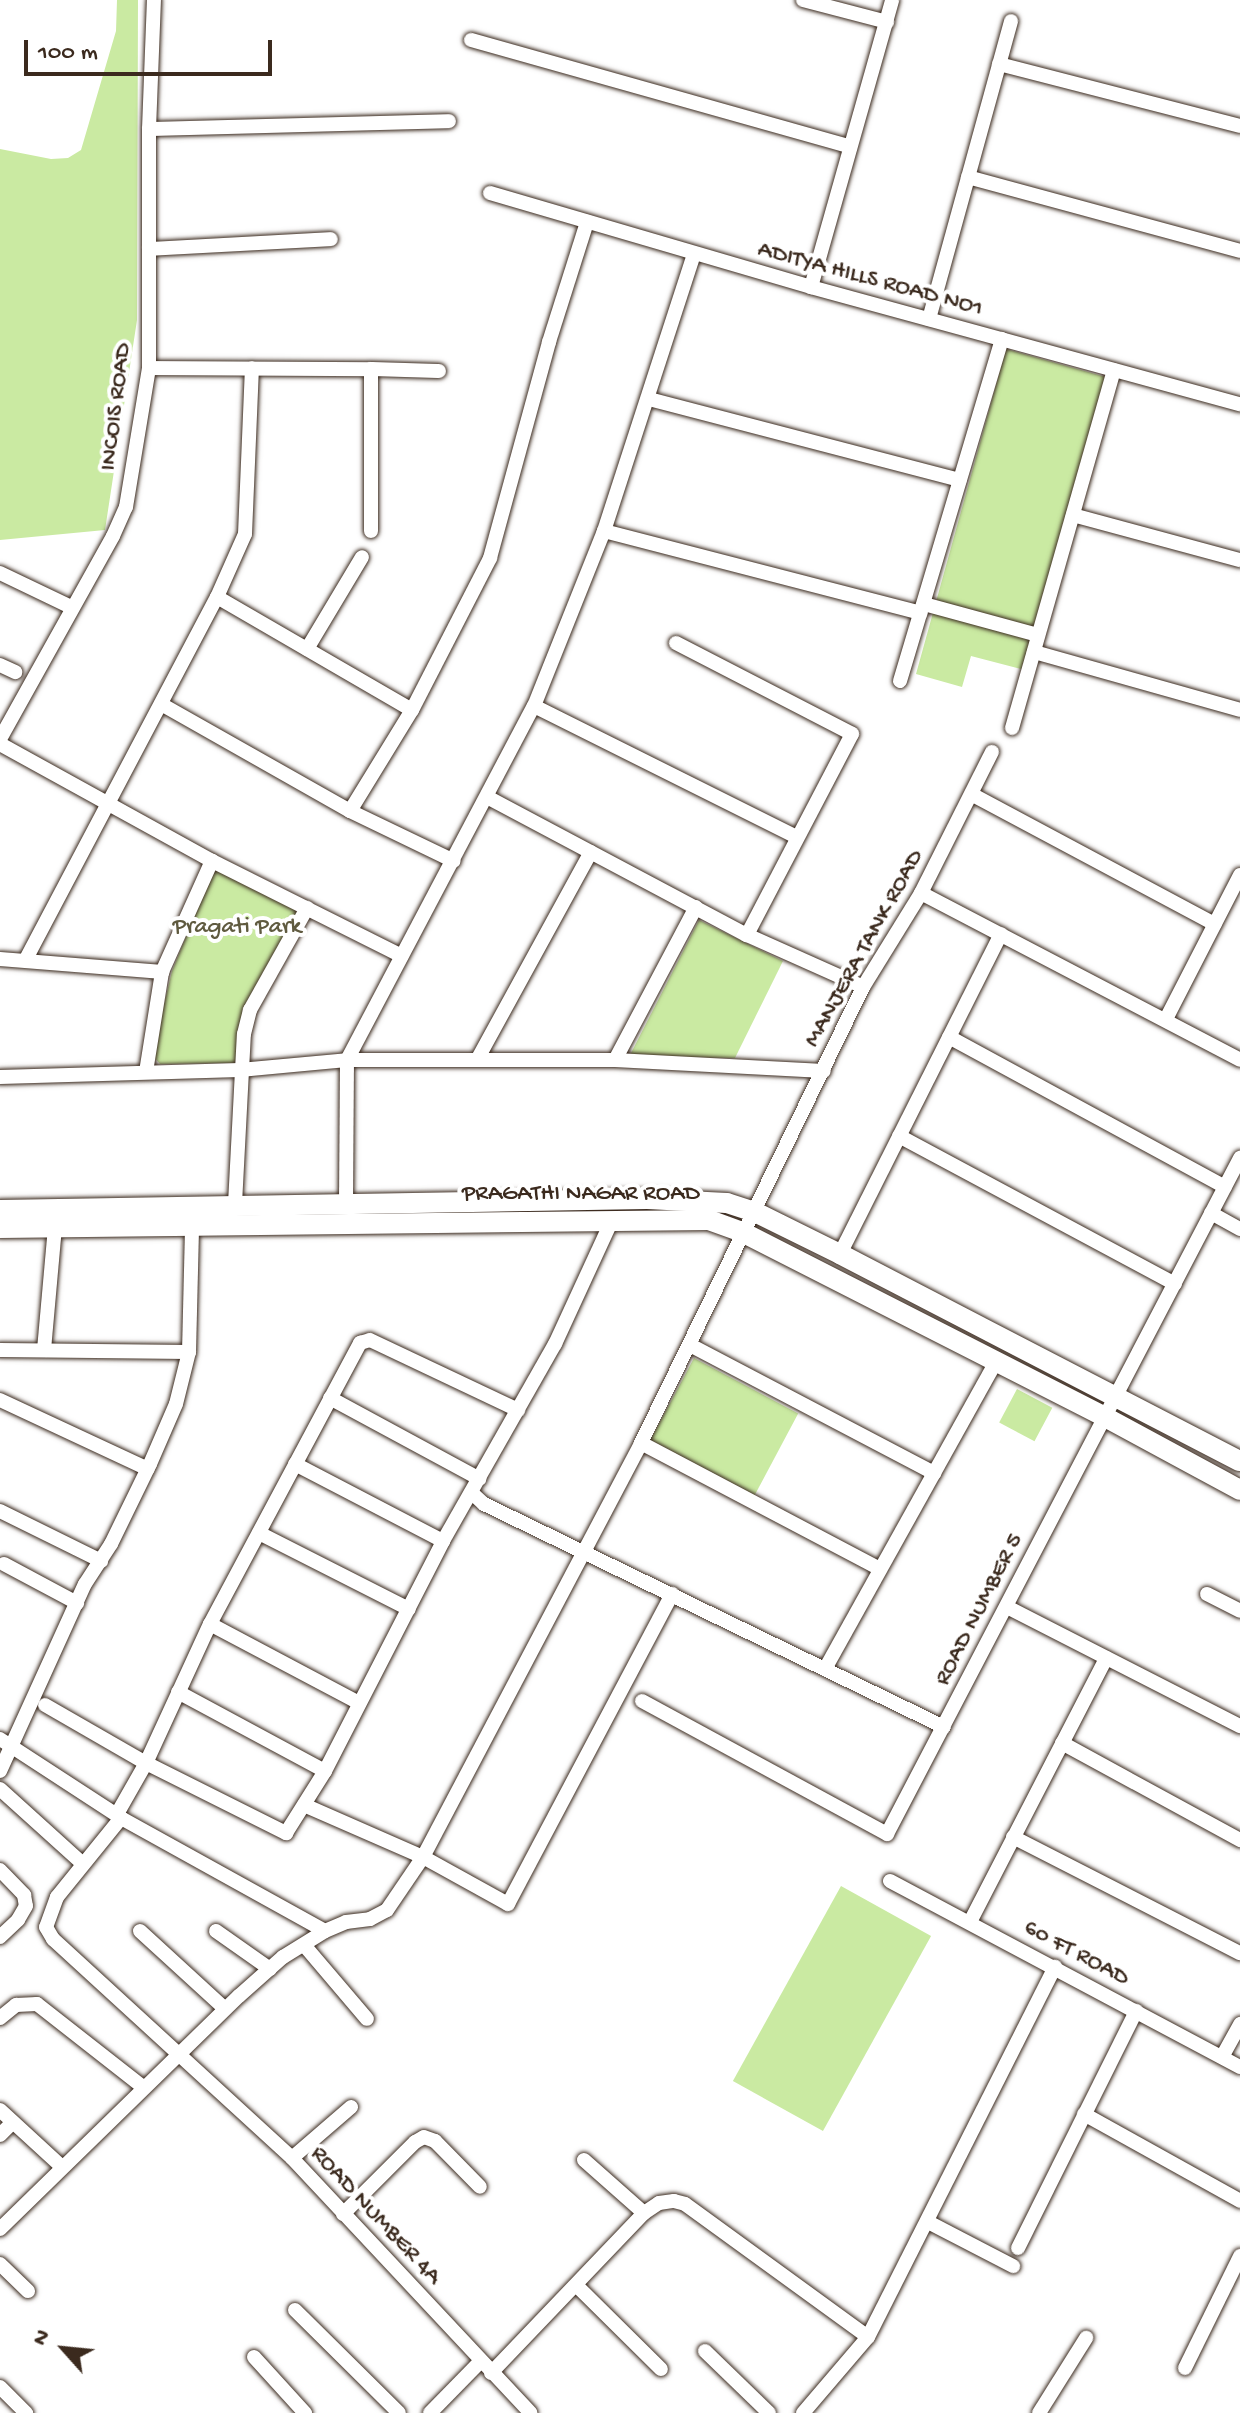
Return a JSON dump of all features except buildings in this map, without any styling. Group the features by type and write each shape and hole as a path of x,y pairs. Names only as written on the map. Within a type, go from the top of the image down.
{"main road":[{"name":"PRAGATHI NAGAR ROAD","path":"0,1210 647,1199 727,1203 755,1212 840,1254 1240,1461"},
{"name":"PRAGATHI NAGAR ROAD","path":"0,1228 709,1220 744,1233 995,1364 1105,1417 1240,1490"}],"street":[{"name":"INCOIS ROAD","path":"0,742 126,507 149,368 149,129 154,0"},
{"path":"803,0 887,22"},
{"path":"811,287 892,0"},
{"path":"929,319 1011,21"},
{"path":"471,40 849,146"},
{"path":"999,64 1240,126"},
{"path":"149,129 449,121"},
{"path":"968,177 1240,251"},
{"name":"ADITYA HILLS ROAD NO1","path":"490,193 811,287 1240,404"},
{"path":"350,811 412,710 490,558 549,342 587,222"},
{"path":"149,249 331,239"},
{"path":"346,1203 347,1060 534,706 604,531 694,254"},
{"path":"900,681 1002,339"},
{"path":"149,368 439,371"},
{"path":"26,959 217,597 245,534 252,368"},
{"path":"371,369 371,531"},
{"path":"1012,728 1114,370"},
{"path":"649,399 960,480"},
{"path":"1073,515 1240,560"},
{"path":"604,531 1038,635"},
{"path":"307,649 362,557"},
{"path":"0,573 71,607"},
{"path":"217,597 412,710"},
{"path":"676,643 852,734 747,935"},
{"path":"1034,652 1240,710"},
{"path":"0,665 15,672"},
{"path":"161,704 350,811 454,861"},
{"path":"534,706 797,837"},
{"path":"0,742 212,861 402,956"},
{"name":"MANJERA TANK ROAD","path":"0,2229 143,2087 181,2055 225,2009 270,1969 325,1931 346,1922 370,1919 387,1910 423,1857 641,1443 863,987 921,893 992,752"},
{"path":"973,795 1215,924"},
{"path":"487,797 747,935 863,987"},
{"path":"477,1060 591,852"},
{"path":"146,1072 162,972 212,861"},
{"path":"1166,1019 1240,875"},
{"path":"921,893 1240,1060"},
{"path":"615,1060 696,907"},
{"path":"235,1204 240,1070 250,1010 307,908"},
{"path":"840,1254 1001,934"},
{"path":"0,959 162,972"},
{"path":"949,1037 1225,1187"},
{"path":"0,1077 240,1070 347,1060 615,1060 824,1071"},
{"path":"899,1136 1175,1284"},
{"name":"ROAD NUMBER 5","path":"642,1701 887,1834 1240,1158"},
{"path":"1211,1213 1240,1229"},
{"path":"45,1705 146,1763 286,1833 325,1771 443,1541 555,1344 612,1220"},
{"path":"44,1350 55,1226"},
{"path":"0,1771 6,1742 148,1469 176,1404 189,1352 192,1226"},
{"path":"0,1789 83,1864 119,1816 210,1624 356,1350 370,1340 518,1410"},
{"path":"690,1345 934,1473"},
{"path":"0,1350 189,1352"},
{"path":"825,1669 995,1364"},
{"path":"330,1398 480,1479"},
{"path":"0,1400 148,1469"},
{"path":"641,1443 880,1569"},
{"path":"295,1464 443,1541"},
{"path":"472,1493 484,1504 944,1727"},
{"path":"0,1511 101,1561"},
{"path":"259,1533 409,1609"},
{"path":"4,1564 77,1603"},
{"path":"304,1805 423,1857 508,1904 672,1594"},
{"path":"1207,1594 1240,1611"},
{"path":"1007,1607 1240,1726"},
{"path":"210,1624 359,1703"},
{"path":"970,1922 1106,1658"},
{"path":"178,1692 325,1771"},
{"path":"6,1742 119,1816 325,1931"},
{"path":"1062,1743 1240,1840"},
{"path":"1013,1837 1240,1953"},
{"name":"ROAD NUMBER 4A","path":"83,1864 57,1897 48,1915 46,1927 53,1939 292,2158 531,2413"},
{"path":"0,1870 24,1895 26,1906 18,1920 0,1937"},
{"name":"60 FT ROAD","path":"890,1881 1240,2067"},
{"path":"140,1931 225,2009"},
{"path":"216,1931 270,1969"},
{"path":"304,1945 367,2019"},
{"path":"803,2413 868,2337 1055,1967"},
{"path":"0,2018 16,2005 37,2004 143,2087"},
{"path":"1018,2248 1136,2011"},
{"path":"1222,2057 1240,2024"},
{"path":"292,2158 351,2107"},
{"path":"0,2110 61,2166"},
{"path":"1084,2114 1240,2201"},
{"path":"0,2135 13,2122"},
{"path":"343,2214 415,2142 424,2137 435,2141 480,2187"},
{"path":"584,2160 644,2213"},
{"path":"430,2413 577,2286 644,2213 659,2203 674,2201 685,2204 868,2337"},
{"path":"928,2222 1013,2266"},
{"path":"1185,2368 1240,2256"},
{"path":"0,2264 28,2291"},
{"path":"577,2286 661,2369"},
{"path":"295,2310 399,2413"},
{"path":"1039,2413 1086,2338"},
{"path":"705,2351 769,2413"},
{"path":"254,2357 305,2413"},
{"path":"0,2387 26,2413"}],"green space":[{"path":"117,0 138,0 137,320 105,530 0,540 0,149 51,159 68,158 81,150 116,31"},
{"path":"1006,349 1106,377 1025,670 971,656 962,687 916,674"},
{"name":"Pragati Park","path":"214,868 296,910 297,915 283,940 235,1063 160,1064 152,1055 172,971"},
{"path":"699,920 783,961 735,1058 629,1057"},
{"path":"694,1358 798,1413 755,1496 650,1440"},
{"path":"1017,1389 1052,1408 1034,1441 999,1423"},
{"path":"841,1886 931,1936 823,2131 733,2081"}]}
